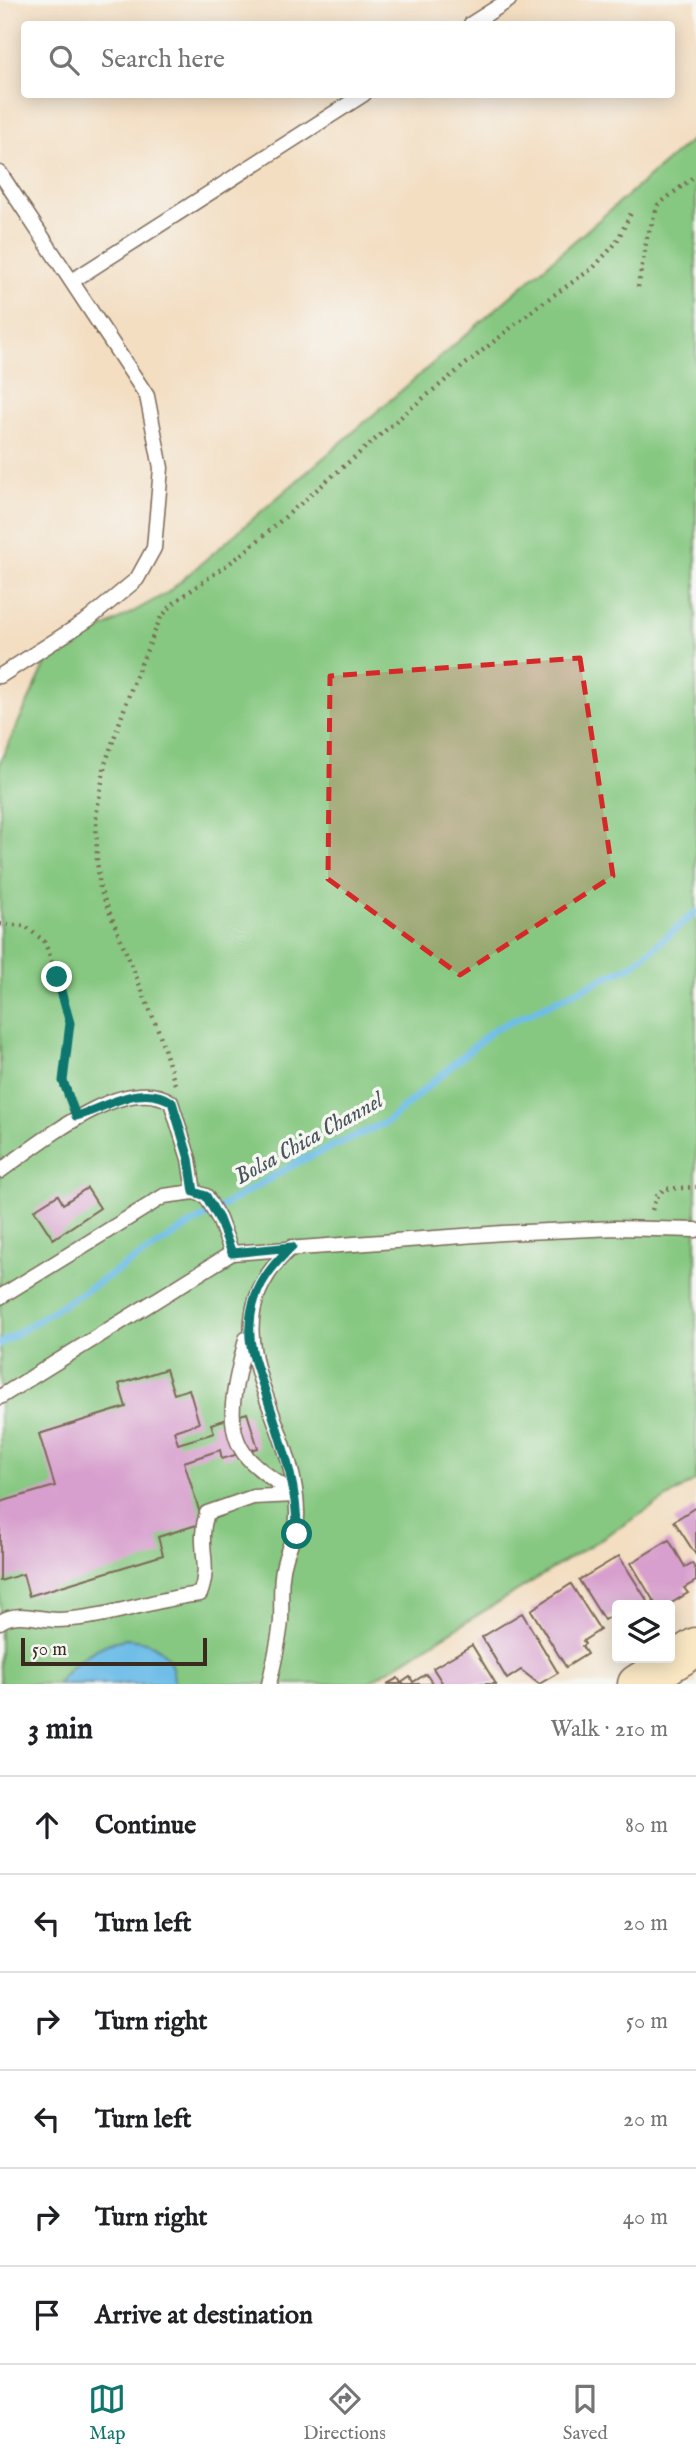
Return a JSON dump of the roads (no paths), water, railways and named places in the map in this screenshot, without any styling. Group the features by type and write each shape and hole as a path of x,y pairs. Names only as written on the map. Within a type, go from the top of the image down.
{"street":[{"path":"637,1684 696,1647"}],"lane":[{"path":"476,21 509,0"},
{"path":"72,281 358,98"},
{"path":"0,173 147,396 160,468 154,548 137,579 89,619 0,676"},
{"path":"0,1171 76,1116 142,1093 159,1094 172,1102 200,1194 219,1219 232,1253"},
{"path":"0,1297 164,1196 200,1194"},
{"path":"0,1397 232,1253 615,1228 696,1230"},
{"path":"292,1247 272,1265 257,1292 233,1402 235,1432 246,1455 295,1495"},
{"path":"250,1324 252,1352 293,1479 295,1495 297,1534 286,1556 280,1592 278,1644 269,1684"},
{"path":"0,1622 22,1615 56,1620 94,1617 165,1598 200,1594 207,1576 201,1531 207,1513 253,1497 295,1495"}],"water":[{"path":"124,1639 145,1642 161,1650 171,1664 174,1684 58,1684 70,1668 86,1655"}],"waterway":[{"name":"Bolsa Chica Channel","path":"0,1344 190,1225 300,1161 387,1122 493,1030 633,965 696,912"}]}
